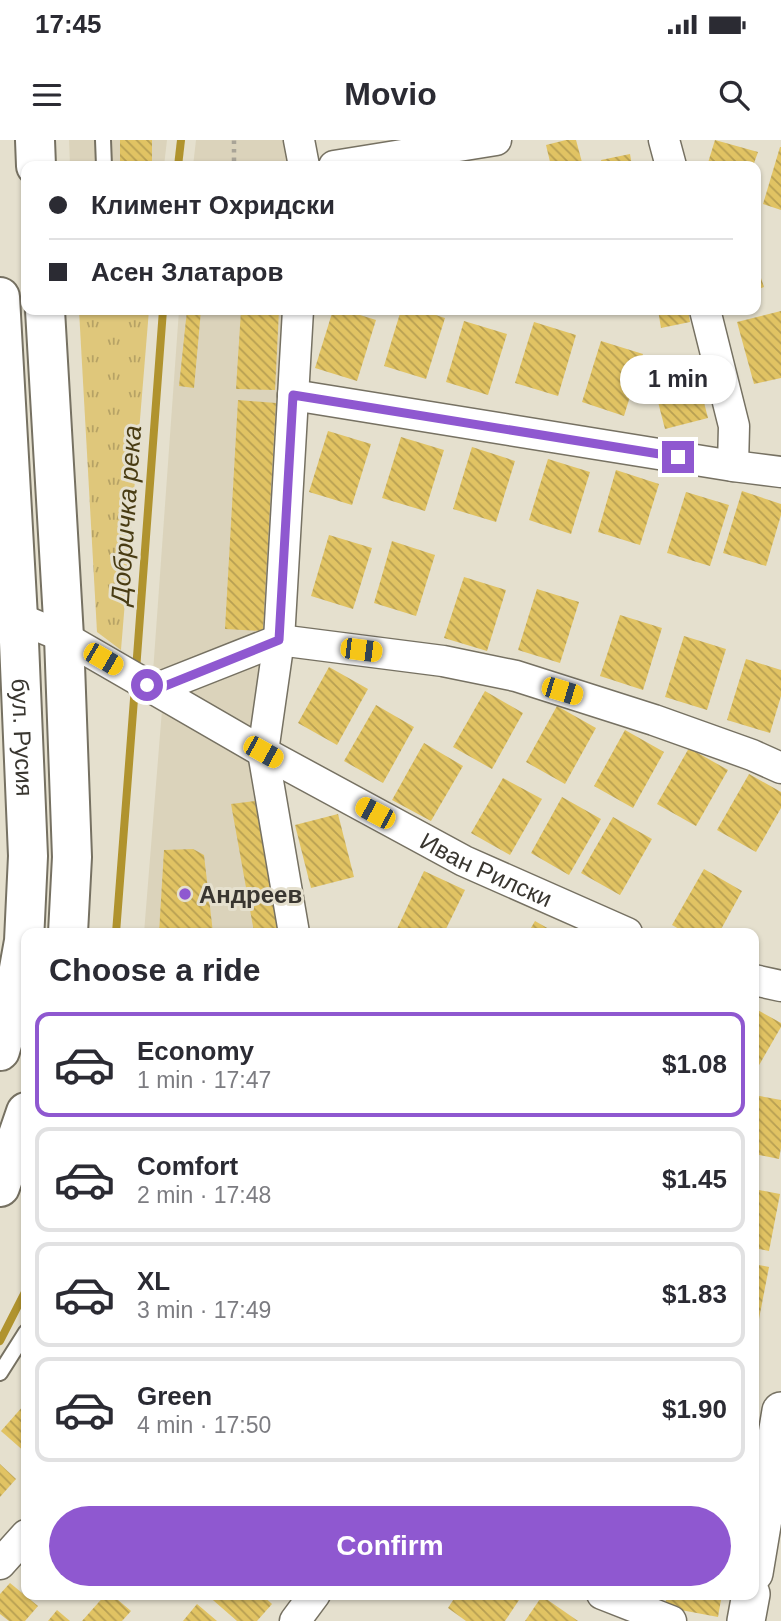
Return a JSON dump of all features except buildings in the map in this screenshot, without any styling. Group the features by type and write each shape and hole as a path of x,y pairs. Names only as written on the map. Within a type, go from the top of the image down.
{"main road":[{"path":"35,140 36,161"},
{"name":"бул. Русия","path":"0,297 28,856 25,928"},
{"name":"бул. Русия","path":"45,315 64,637 72,857 68,928"},
{"name":"бул. Русия","path":"0,1051 11,1013 21,958"},
{"path":"0,1187 21,1126"}],"street":[{"path":"299,140 303,161"},
{"path":"365,161 496,140"},
{"path":"664,140 670,161"},
{"path":"293,928 263,752 279,640 298,315"},
{"path":"706,315 734,426 733,466"},
{"path":"293,395 781,472"},
{"name":"Иван Рилски","path":"18,618 64,637 263,752 464,861 617,928"},
{"path":"141,682 279,640 443,661 516,676 654,720 781,768"},
{"path":"759,981 781,986"},
{"path":"759,1543 781,1411"},
{"path":"0,1564 21,1541"},
{"path":"295,1621 311,1600"},
{"path":"617,1600 671,1621"}],"lane":[{"path":"103,140 104,161"},
{"path":"0,1373 21,1340"}],"path":[{"path":"234,140 234,161"}],"shaded area":[{"path":"69,140 167,140 165,161 70,161"},
{"path":"196,140 290,140 294,161 194,161"},
{"path":"179,315 288,315 269,638 256,729 153,672"},
{"path":"162,710 249,760 278,928 144,928"}],"green space":[{"path":"79,315 149,315 121,650 97,632"}],"waterway":[{"name":"Добричка река","path":"179,161 181,140"},
{"name":"Добричка река","path":"136,670 163,315"},
{"name":"Добричка река","path":"116,928 135,686"},
{"name":"Добричка река","path":"0,1341 21,1300"}],"place":[{"name":"Андреев","path":"185,894"}],"route":[{"path":"147,685 155,690 279,640 293,395 678,457"}]}
